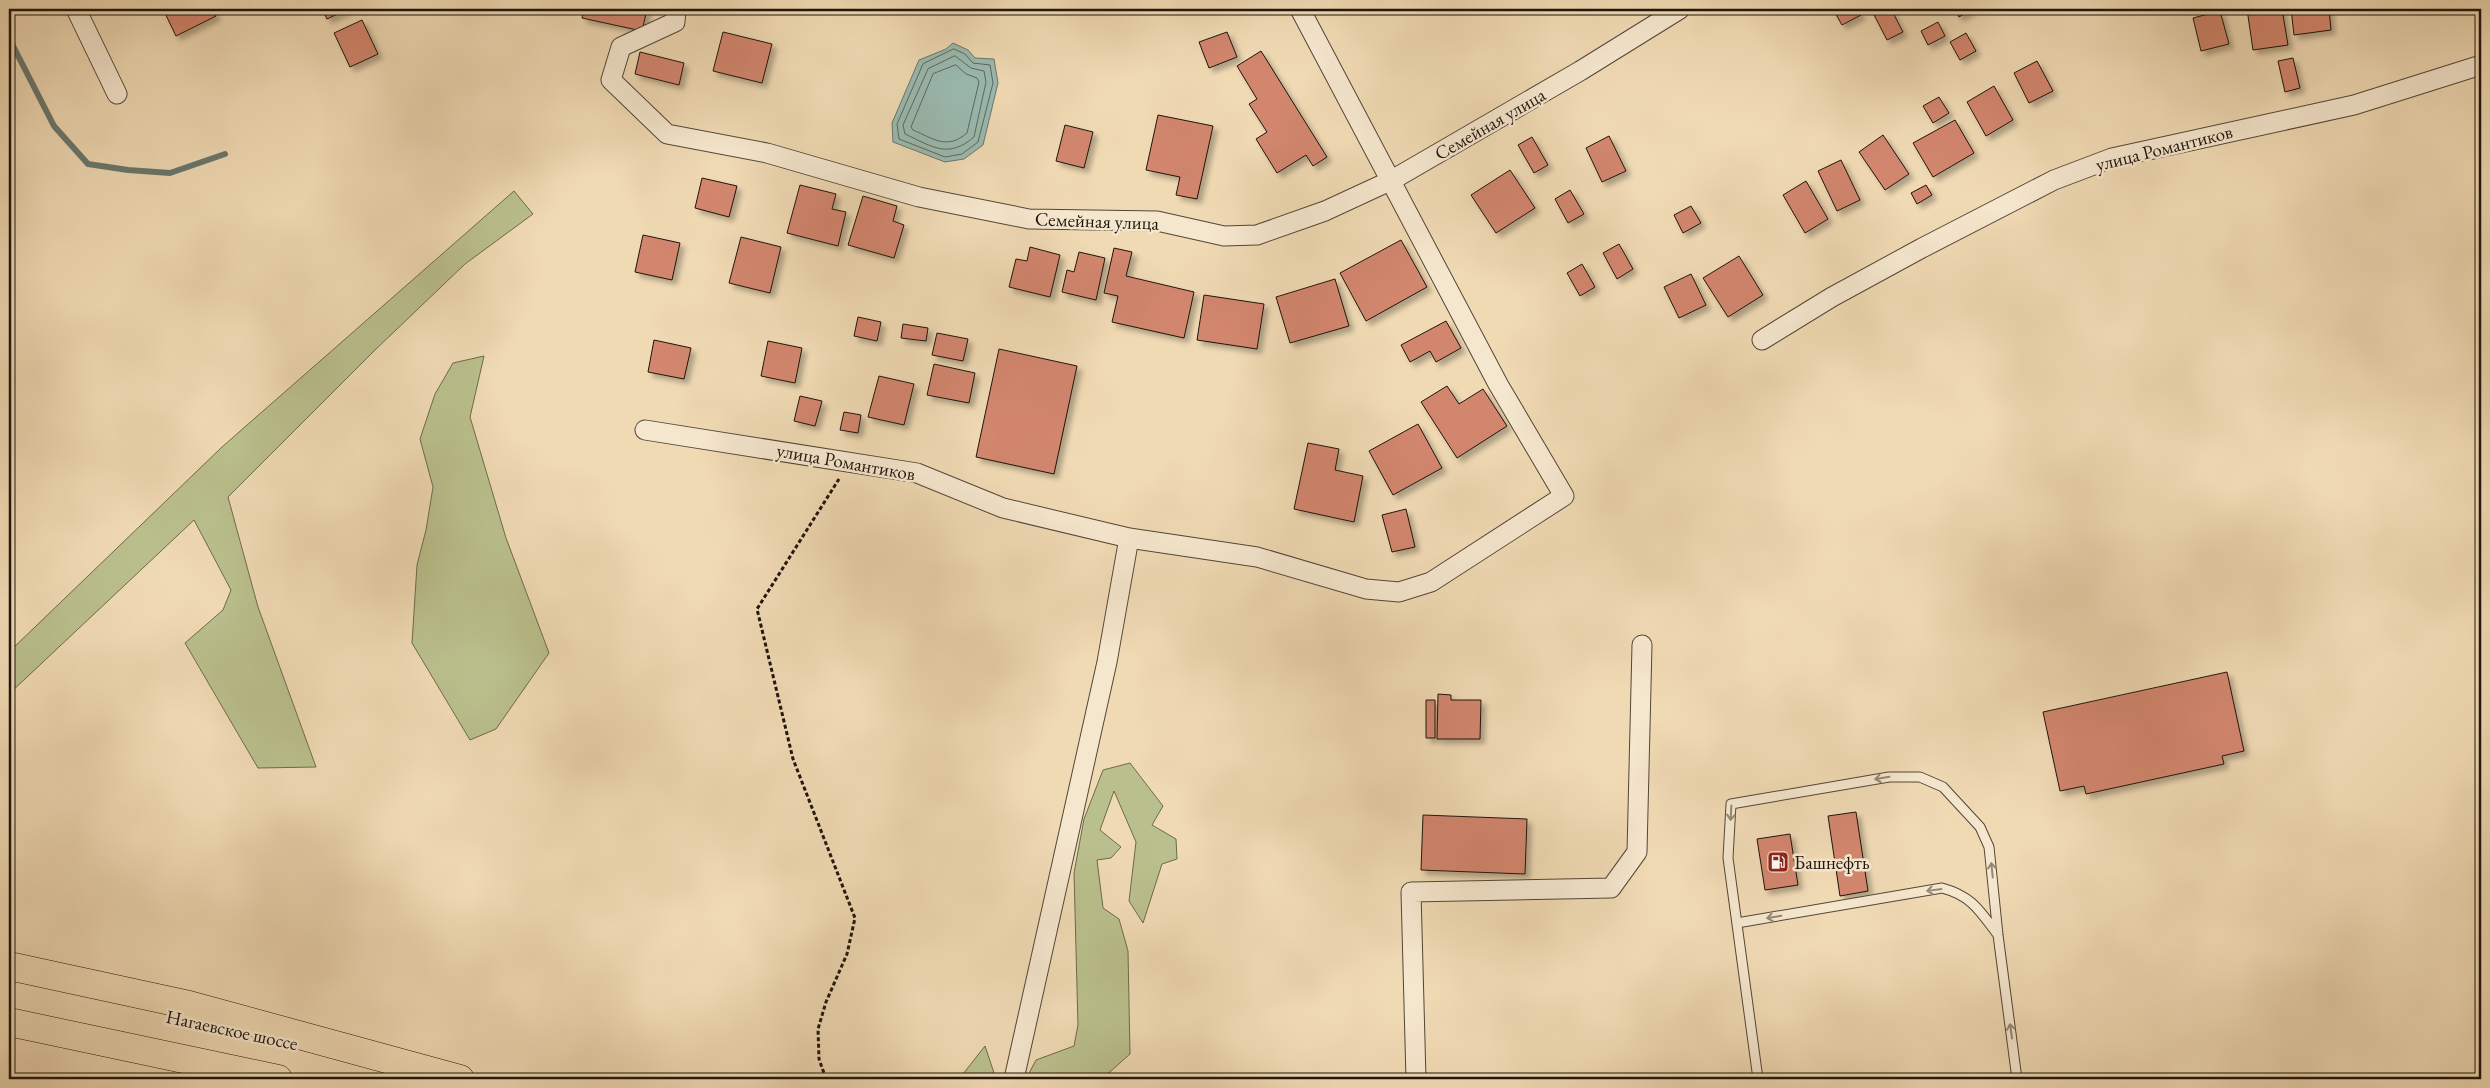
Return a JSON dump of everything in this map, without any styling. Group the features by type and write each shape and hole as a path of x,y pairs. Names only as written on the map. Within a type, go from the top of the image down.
{"main road":[{"path":"9,966 189,1004 460,1079"},
{"name":"Нагаевское шоссе","path":"9,981 455,1079"},
{"name":"Нагаевское шоссе","path":"9,1022 278,1079"},
{"path":"9,1037 207,1079"}],"street":[{"path":"76,9 117,94"},
{"path":"1300,9 1392,180"},
{"name":"Семейная улица","path":"676,15 621,47 611,80 667,134 767,152 919,197 1029,219 1157,221 1224,236 1257,236 1325,211 1392,180 1580,72 1680,9"},
{"name":"улица Романтиков","path":"1762,340 1832,297 2054,180 2112,158 2354,106 2481,65"},
{"name":"улица Романтиков","path":"645,430 917,473 1003,508 1129,538 1257,557 1366,589 1399,592 1431,582 1564,496 1498,384 1392,180"},
{"path":"1014,1079 1106,671 1129,538"},
{"path":"1416,1079 1411,892 1612,888 1637,852 1642,645"}],"lane":[{"path":"1758,1079 1728,858 1731,804 1889,777 1920,777 1943,787 1980,827 1989,847 1998,935 2017,1079"},
{"path":"1738,923 1942,888 1954,891 1972,901 1998,935"}],"path":[{"path":"826,1079 819,1059 818,1029 826,1002 846,954 855,918 794,759 757,609 818,516 850,462"}],"green space":[{"path":"514,191 533,214 465,264 374,351 228,497 258,607 316,767 258,768 185,643 223,610 231,590 194,520 9,694 9,652 222,447"},
{"path":"484,356 470,417 506,538 549,653 496,729 470,740 412,643 417,565 426,530 433,487 420,439 435,394 453,363"},
{"path":"1130,763 1163,806 1152,825 1176,839 1177,859 1162,864 1143,923 1129,901 1136,842 1114,791 1100,830 1121,847 1111,858 1097,860 1103,908 1119,919 1128,951 1130,1054 1102,1079 1026,1079 1036,1060 1074,1046 1078,1025 1074,873 1084,819 1103,770"},
{"path":"985,1046 994,1073 993,1079 959,1079"}],"water":[{"path":"953,43 968,50 975,58 994,59 998,83 983,145 964,159 945,162 893,142 892,123 919,60 946,49"}],"building":[{"path":"163,9 213,9 216,16 176,36"},
{"path":"322,9 348,9 327,19"},
{"path":"584,9 647,9 642,31 582,18"},
{"path":"1833,9 1858,9 1861,15 1842,25"},
{"path":"1871,9 1891,9 1903,32 1887,40"},
{"path":"1954,9 1973,9 1959,17"},
{"path":"2247,9 2282,9 2288,45 2253,50"},
{"path":"2291,9 2329,9 2331,30 2294,35"},
{"path":"2220,11 2229,44 2201,51 2193,18"},
{"path":"362,20 378,54 350,67 334,33"},
{"path":"1938,22 1945,36 1928,45 1921,31"},
{"path":"723,32 772,44 762,83 713,71"},
{"path":"1227,32 1237,57 1209,68 1199,42"},
{"path":"1966,33 1976,51 1960,60 1950,42"},
{"path":"1261,51 1327,157 1313,166 1306,155 1277,173 1256,139 1267,132 1249,104 1257,99 1237,66"},
{"path":"640,52 684,63 679,85 635,74"},
{"path":"2293,58 2300,88 2285,92 2278,61"},
{"path":"2037,61 2053,91 2029,103 2014,73"},
{"path":"1994,86 2013,120 1986,136 1967,102"},
{"path":"1939,97 1949,113 1933,123 1923,106"},
{"path":"1158,115 1213,126 1197,199 1176,195 1180,177 1146,170"},
{"path":"1955,120 1974,153 1933,177 1913,143"},
{"path":"1065,125 1093,132 1084,168 1056,161"},
{"path":"1883,135 1909,174 1885,190 1859,152"},
{"path":"1609,136 1626,171 1602,182 1586,148"},
{"path":"1532,137 1548,165 1534,173 1518,145"},
{"path":"1841,160 1860,200 1837,211 1818,171"},
{"path":"1510,170 1535,208 1496,233 1471,195"},
{"path":"702,178 737,186 729,217 695,208"},
{"path":"1806,181 1828,219 1805,233 1783,195"},
{"path":"800,185 836,194 832,209 846,212 838,246 787,233"},
{"path":"1926,185 1932,195 1917,204 1911,193"},
{"path":"1570,190 1584,214 1568,223 1555,199"},
{"path":"863,196 897,206 893,221 904,225 894,258 848,245"},
{"path":"1691,206 1701,223 1683,233 1674,215"},
{"path":"643,235 680,243 672,280 635,272"},
{"path":"741,237 781,247 770,293 729,283"},
{"path":"1401,240 1427,287 1366,321 1340,273"},
{"path":"1619,244 1633,269 1617,279 1603,253"},
{"path":"1030,247 1060,255 1050,297 1009,287 1016,259 1027,261"},
{"path":"1114,248 1132,252 1126,276 1194,292 1184,338 1112,322 1118,296 1104,293"},
{"path":"1079,252 1105,258 1096,300 1062,292 1067,270 1074,272"},
{"path":"1739,256 1763,295 1728,317 1703,278"},
{"path":"1582,264 1595,287 1580,296 1567,273"},
{"path":"1691,274 1706,305 1679,318 1664,287"},
{"path":"1335,279 1349,326 1290,343 1276,297"},
{"path":"1204,295 1264,304 1257,349 1197,340"},
{"path":"858,317 881,322 877,341 854,336"},
{"path":"1446,321 1461,348 1436,362 1430,351 1410,362 1401,345"},
{"path":"903,324 928,328 926,341 901,338"},
{"path":"937,333 968,339 963,361 932,355"},
{"path":"654,340 691,348 684,379 648,372"},
{"path":"768,341 802,348 795,383 761,376"},
{"path":"999,349 1077,366 1054,474 976,457"},
{"path":"934,364 975,373 969,403 927,395"},
{"path":"879,376 914,384 904,425 868,417"},
{"path":"1447,386 1459,404 1483,389 1507,426 1457,458 1421,402"},
{"path":"800,396 822,401 815,426 794,421"},
{"path":"844,412 861,415 858,433 840,430"},
{"path":"1418,424 1442,468 1393,495 1369,451"},
{"path":"1308,443 1339,449 1335,470 1363,476 1354,522 1294,509"},
{"path":"1406,509 1415,547 1392,552 1382,515"},
{"path":"2227,672 2244,751 2222,756 2224,764 2086,794 2084,786 2060,791 2043,712"},
{"path":"1438,694 1451,695 1451,700 1481,700 1480,739 1437,739"},
{"path":"1426,700 1435,700 1435,738 1426,738"},
{"path":"1856,812 1868,891 1840,896 1828,816"},
{"path":"1423,815 1527,819 1525,874 1421,870"},
{"name":"Башнефть","path":"1790,834 1798,885 1765,890 1757,839"}],"waterway":[{"path":"9,38 54,126 88,164 128,170 170,173 225,154"}],"place":[{"name":"Башнефть","path":"1778,862"}]}
